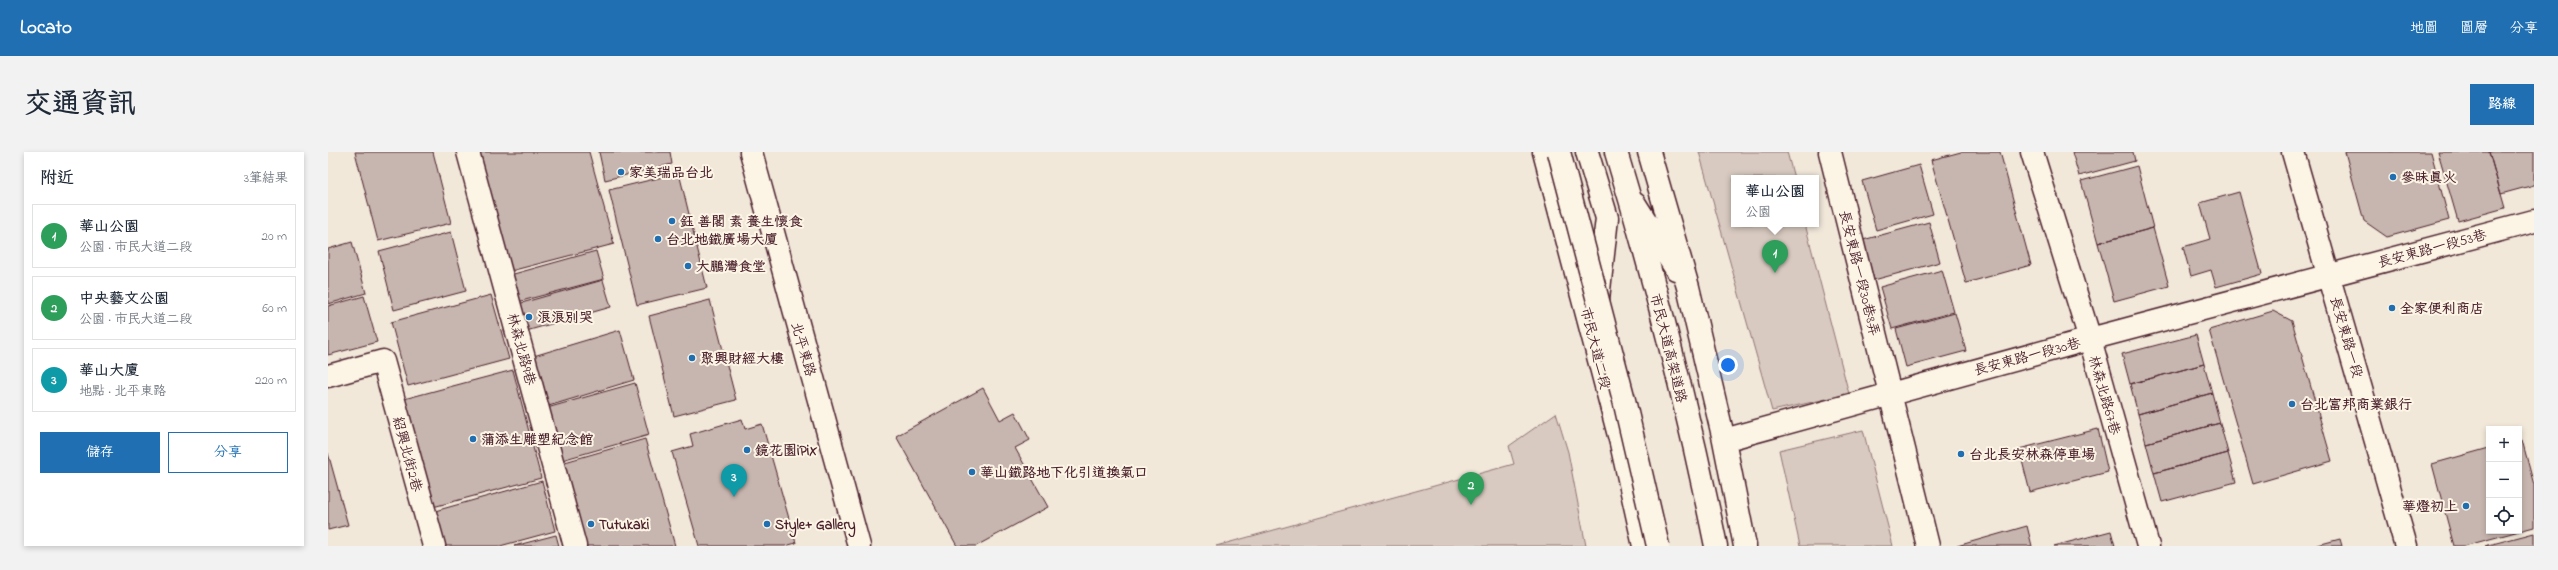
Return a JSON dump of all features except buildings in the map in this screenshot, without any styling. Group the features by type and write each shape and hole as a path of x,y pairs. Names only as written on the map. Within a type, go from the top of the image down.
{"main road":[{"name":"林森北路9巷","path":"468,152 575,546"},
{"name":"北平東路","path":"751,152 859,546"},
{"name":"市民大道二段","path":"1544,152 1593,336 1644,546"},
{"path":"1558,152 1622,393 1658,546"},
{"path":"1587,152 1607,218 1593,336"},
{"name":"市民大道高架道路","path":"1616,152 1663,325 1706,493 1716,546"},
{"path":"1619,152 1637,209 1688,287"},
{"path":"1649,152 1688,287 1724,440 1746,546"},
{"name":"長安東路一段30巷8弄","path":"1830,152 1928,546"},
{"name":"林森北路67巷","path":"2032,152 2090,339 2148,546"},
{"name":"長安東路一段","path":"2293,152 2330,275 2406,546"},
{"name":"長安東路一段53巷","path":"2330,275 2534,221"},
{"name":"長安東路一段30巷","path":"1724,440 2090,339 2330,275"},
{"name":"紹興北街2巷","path":"328,376 383,361 434,546"}],"shaded area":[{"path":"1699,152 1787,152 1793,175 1731,175 1731,227 1806,227 1849,394 1772,411"},
{"path":"1556,413 1568,452 1586,546 1216,546 1514,464 1509,446"},
{"path":"1863,430 1893,546 1800,546 1779,450"}],"place":[{"name":"家美瑞品台北","path":"621,172"},
{"name":"參昧真火","path":"2393,177"},
{"name":"鈺 善閣 素 養生懷食","path":"672,221"},
{"name":"台北地鐵廣場大廈","path":"658,239"},
{"name":"大鵬灣食堂","path":"688,266"},
{"name":"華山公園","path":"1775,273"},
{"name":"全家便利商店","path":"2392,308"},
{"name":"浪浪別哭","path":"529,317"},
{"name":"聚興財經大樓","path":"692,358"},
{"name":"台北富邦商業銀行","path":"2292,404"},
{"name":"蒲添生雕塑紀念館","path":"473,439"},
{"name":"鏡花園iPiX","path":"747,450"},
{"name":"台北長安林森停車場","path":"1961,454"},
{"name":"華山鐵路地下化引道換氣口","path":"972,472"},
{"name":"華山大廈","path":"734,497"},
{"name":"中央藝文公園","path":"1471,505"},
{"name":"華燈初上","path":"2466,506"},
{"name":"Tutukaki","path":"591,524"},
{"name":"Style+ Gallery","path":"767,524"}]}
